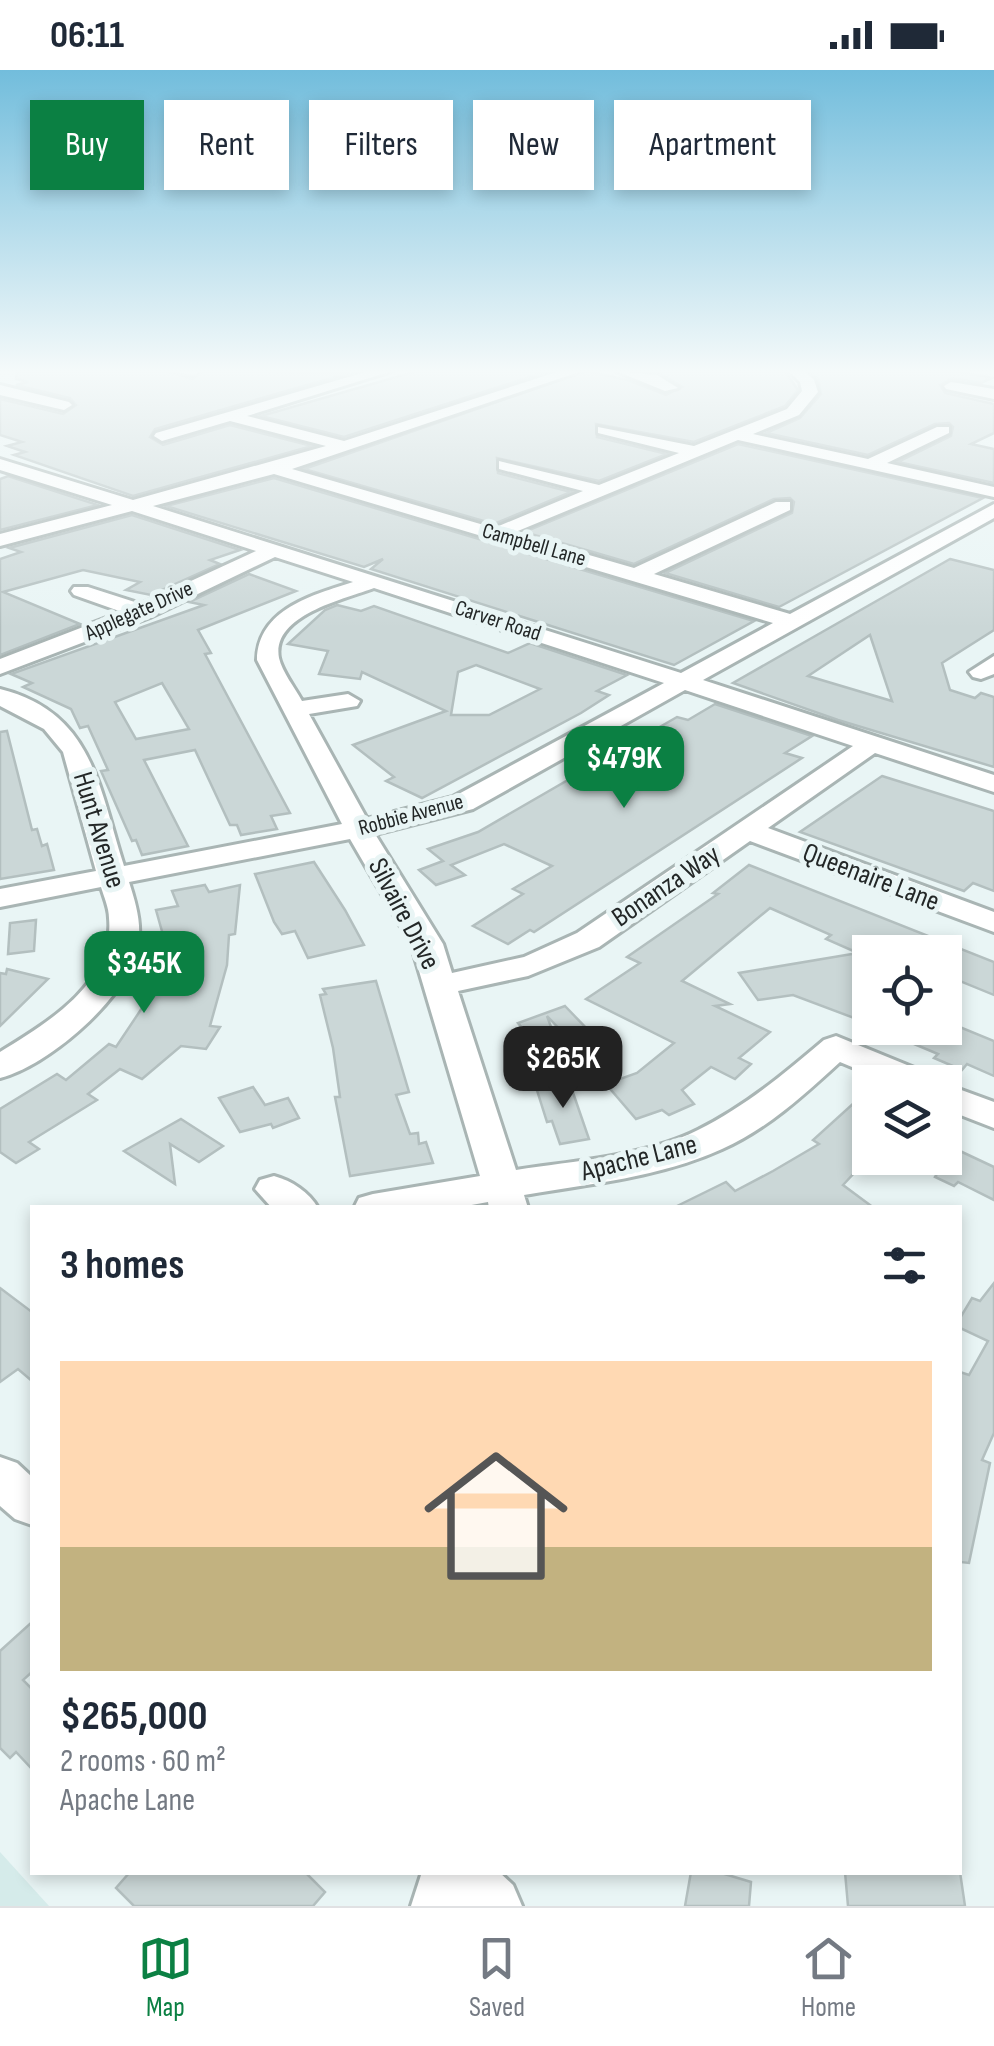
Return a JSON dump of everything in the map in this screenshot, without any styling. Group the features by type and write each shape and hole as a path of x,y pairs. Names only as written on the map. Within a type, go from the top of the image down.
{"street":[{"path":"0,540 311,457"},
{"path":"496,534 686,457"},
{"path":"836,457 994,492"},
{"path":"870,464 886,457"},
{"name":"Carver Road","path":"0,464 275,549 994,784"},
{"path":"505,465 602,491"},
{"name":"Campbell Lane","path":"274,469 794,622"},
{"path":"638,574 783,506"},
{"name":"Robbie Avenue","path":"0,898 412,820 463,804 994,510"},
{"name":"Applegate Drive","path":"0,667 142,612 275,549"},
{"name":"Silvaire Drive","path":"374,581 294,614 268,638 268,660 358,829 427,944 506,1197"},
{"path":"81,591 142,612"},
{"name":"Hunt Avenue","path":"0,696 37,713 75,751 125,919 125,938 109,978 63,1027 0,1067"},
{"path":"294,709 348,702"},
{"name":"Bonanza Way","path":"441,984 496,975 565,952 872,744"},
{"name":"Queenaire Lane","path":"748,830 994,924"},
{"name":"Apache Lane","path":"506,1197 708,1141 775,1101 836,1047 878,1065"},
{"path":"962,1102 994,1116"},
{"path":"409,1205 506,1197"},
{"path":"0,1477 30,1503"},
{"path":"442,1906 452,1875"},
{"path":"456,1875 492,1906"}],"shaded area":[{"path":"0,1852 19,1873 49,1906 0,1906"}],"building":[{"path":"19,457 274,457 133,496"},
{"path":"339,457 660,457 599,481 497,458 498,473 571,492 494,524 304,469"},
{"path":"707,457 796,457 983,498 779,607 665,573 792,513 794,502 790,498 774,499 634,564 524,532"},
{"path":"909,457 994,457 994,483 898,462"},
{"path":"8,476 98,505 0,530 0,479"},
{"path":"274,478 754,621 674,665 371,569 383,559 364,567 166,506"},
{"path":"132,515 240,550 210,560 220,564 151,595 126,590 140,582 83,570 3,592 80,624 0,655 0,559 21,552 9,548"},
{"path":"950,559 994,570 994,630 942,663 950,690 975,698 981,693 994,697 994,767 838,720 733,683","holes":["870,635 892,701 808,676"]},
{"path":"249,574 296,591 198,630 211,653 205,654 290,813 271,816 277,829 241,835 237,825 230,825 195,750 144,760 188,846 142,855 101,771 108,770 88,726 80,728 71,709 23,687 32,683 11,674 204,605 189,602","holes":["162,683 189,729 136,739 115,702"]},
{"path":"337,605 361,611 374,606 508,653 530,643 627,675 597,691 609,695 581,713 422,798 386,781 394,777 353,745 446,711 362,672 360,679 319,674 328,651 288,644 325,610","holes":["476,665 540,689 489,715 451,715 458,672"]},
{"path":"715,704 812,736 785,753 802,758 534,932 530,930 508,944 473,926 523,894 513,889 552,866 504,844 451,865 465,875 436,885 419,870 443,861 428,849 478,832 677,717 688,720"},
{"path":"7,731 32,830 37,829 42,846 47,844 54,870 0,879 0,732"},
{"path":"882,776 994,811 994,891 973,883 964,891 800,832"},
{"path":"314,862 364,945 308,958 295,931 282,934 274,922 255,874"},
{"path":"749,865 926,935 852,935 852,950 826,939 831,935 770,908 682,981 730,1004 715,1006 770,1032 739,1058 751,1064 735,1079 711,1067 682,1090 694,1104 669,1115 662,1110 636,1119 606,1084 637,1073 674,1043 586,999 640,963 627,957 718,894 713,893"},
{"path":"205,885 209,892 240,885 235,934 229,935 227,965 210,1026 220,1027 206,1049 181,1046 142,1079 120,1069 88,1094 97,1100 29,1142 39,1149 16,1163 0,1152 0,1109 57,1074 66,1080 109,1044 116,1047 160,981 146,982 156,942 165,942 156,910 178,906 172,891"},
{"path":"36,920 34,951 8,954 10,923"},
{"path":"962,949 994,962 994,995 962,982"},
{"path":"852,954 852,1017 793,995 758,1000 739,973"},
{"path":"7,969 48,979 0,1026 0,973 6,974"},
{"path":"376,981 409,1092 396,1095 410,1134 418,1133 419,1144 426,1142 433,1163 350,1176 335,1097 340,1097 333,1048 320,995 326,994 323,989"},
{"path":"565,1006 589,1031 568,1038 547,1016 554,1035 533,1041 518,1023"},
{"path":"962,1028 994,1041 994,1076 967,1064 962,1070 962,1065 934,1058 938,1054 917,1045 962,1045"},
{"path":"569,1081 589,1139 560,1144 552,1121 547,1122 536,1087"},
{"path":"253,1087 265,1105 288,1098 299,1118 273,1128 271,1124 240,1132 219,1098"},
{"path":"852,1105 852,1175 843,1185 870,1205 679,1205 726,1182 735,1191 819,1144 813,1140"},
{"path":"181,1119 223,1146 199,1162 170,1144 175,1184 124,1151"},
{"path":"962,1152 994,1167 994,1200 958,1182 954,1186 935,1177 962,1175"},
{"path":"994,1283 994,1433 982,1460 990,1463 969,1563 962,1562 962,1373 969,1375 988,1341 962,1329 962,1315 972,1298 980,1301"},
{"path":"0,1288 30,1310 30,1379 18,1369 0,1382"},
{"path":"30,1624 30,1674 23,1680 30,1687 30,1767 16,1752 10,1758 0,1748 0,1651"},
{"path":"127,1875 308,1875 325,1892 313,1906 134,1906 116,1888"},
{"path":"690,1875 728,1875 751,1882 749,1906 685,1906"},
{"path":"845,1875 960,1875 965,1906 848,1906"}]}
